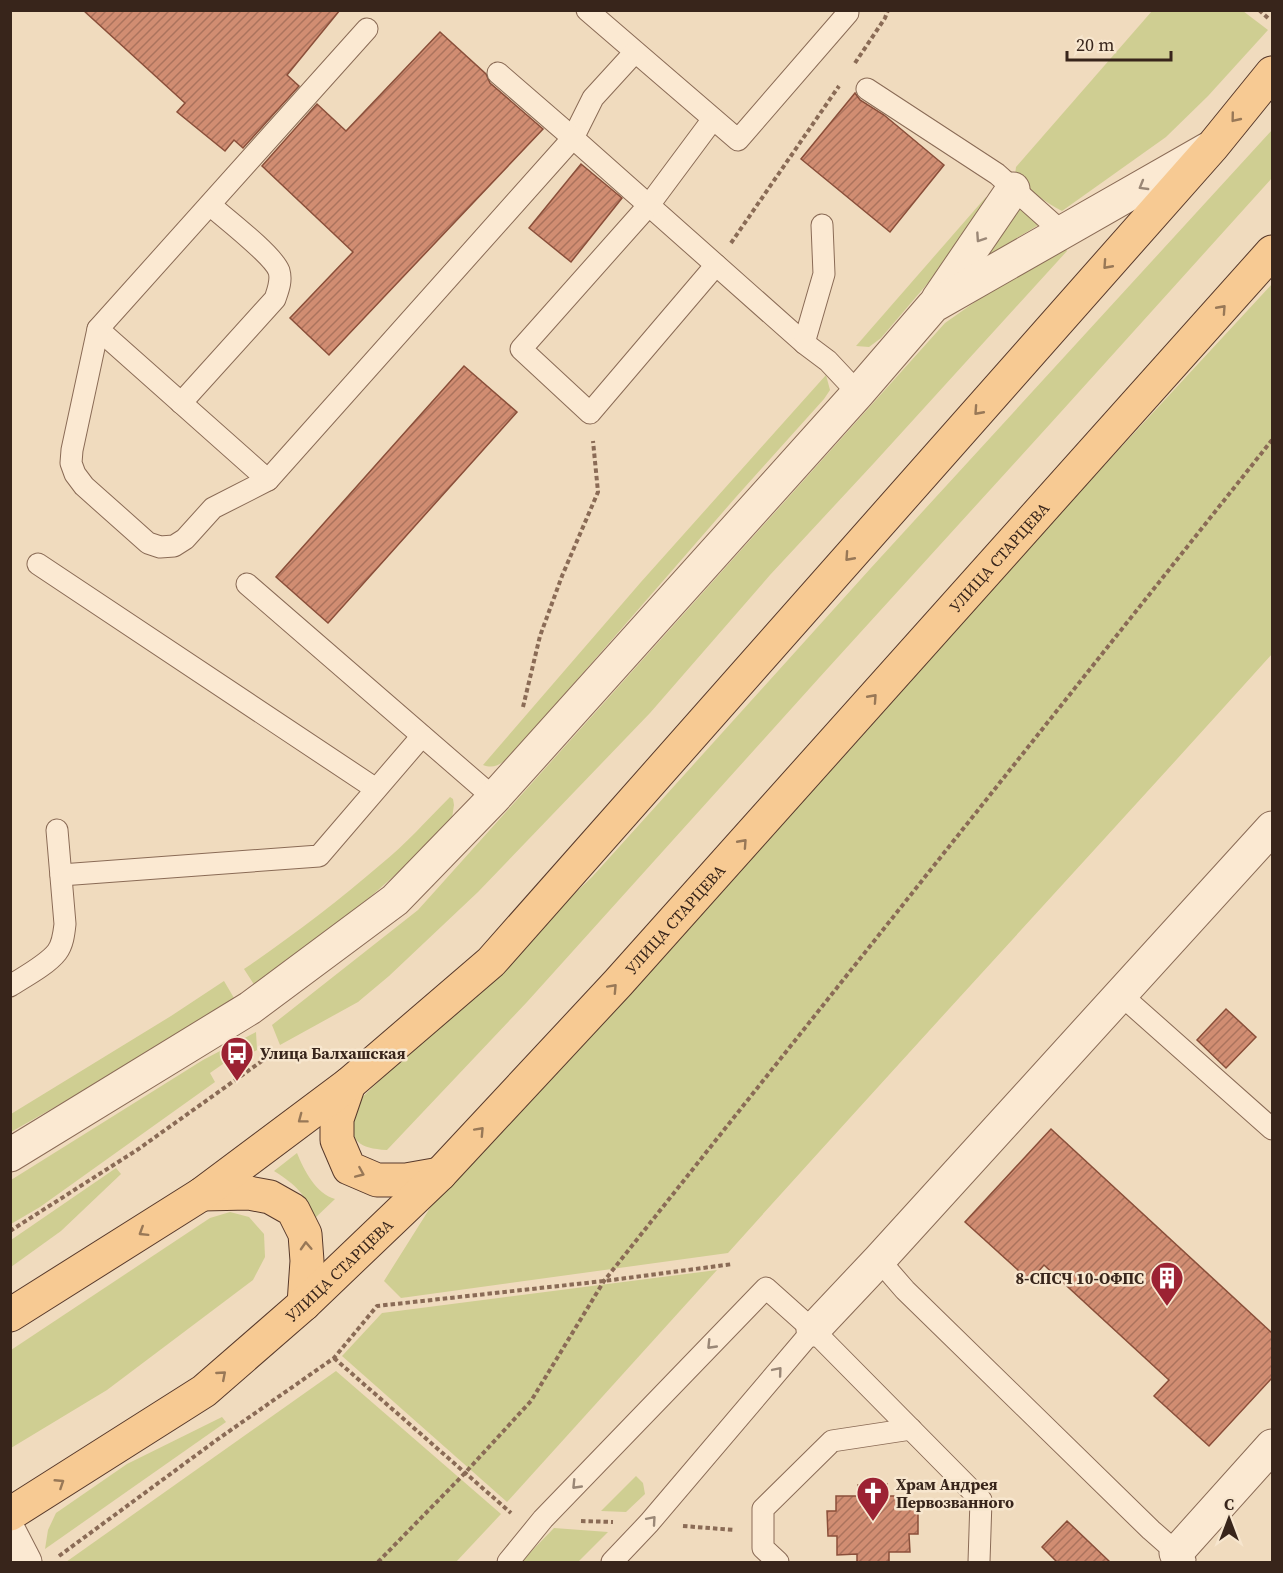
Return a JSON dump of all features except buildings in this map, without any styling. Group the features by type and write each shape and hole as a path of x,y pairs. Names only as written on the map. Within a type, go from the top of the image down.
{"main road":[{"path":"10,1315 202,1194 349,1084 490,962 1212,147 1272,73"},
{"name":"УЛИЦА СТАРЦЕВА","path":"10,1514 204,1391 304,1304 440,1174 642,956 1272,252"},
{"path":"349,1084 337,1119 337,1140 349,1168 377,1180 406,1180 440,1174"},
{"path":"202,1194 249,1193 270,1197 293,1210 305,1234 307,1261 304,1304"}],"street":[{"path":"933,306 1212,147"},
{"path":"10,1155 259,1002 395,900 494,798 858,393 933,306 1013,189"},
{"path":"813,1330 1272,828"},
{"path":"1182,1558 1272,1446"},
{"path":"10,1533 39,1561"}],"lane":[{"path":"587,10 738,140 848,13 845,10"},
{"path":"367,29 98,329 71,463 75,474 92,494 148,543 160,547 174,546 185,539 213,508 268,480 573,138 593,98 635,52"},
{"path":"498,73 804,343 828,361 858,393"},
{"path":"867,89 997,174 1062,232"},
{"path":"713,119 649,205 521,349 590,414 716,265"},
{"path":"181,403 275,299 280,286 279,272 272,259 210,205"},
{"path":"804,343 824,274 822,225"},
{"path":"98,329 268,480"},
{"path":"38,564 376,789"},
{"path":"247,584 494,798"},
{"path":"61,875 319,856 422,736"},
{"path":"10,986 46,962 58,951 64,938 65,924 57,830"},
{"path":"1120,994 1272,1129"},
{"path":"879,1260 905,1290 1142,1522 1182,1558"},
{"path":"508,1563 543,1519 766,1288 813,1330 981,1500 979,1563"},
{"path":"612,1563 649,1523 813,1330"},
{"path":"778,1563 758,1548 763,1509 832,1441 911,1429"}],"path":[{"path":"853,65 888,10"},
{"path":"1259,10 1268,18"},
{"path":"716,265 840,84"},
{"path":"524,706 540,636 562,576 598,492 590,414"},
{"path":"378,1563 531,1401 604,1281 1272,440"},
{"path":"10,1231 137,1150 276,1051"},
{"path":"39,1561 334,1358 377,1306 733,1264"},
{"path":"334,1358 513,1514 543,1519 649,1523 758,1548"}],"shaded area":[{"path":"1152,11 1243,11 1268,30 1208,96 1166,137 1062,211 1026,186 1015,175 1016,167"},
{"path":"1272,130 1272,178 527,1002 387,1150 360,1144 353,1134 352,1107 592,877"},
{"path":"986,197 989,205 951,256 881,338 869,347 856,346"},
{"path":"1019,206 1040,224 974,264"},
{"path":"1056,245 1064,245 1067,251 770,575 650,713 478,892 358,1002 280,1045 272,1025 418,910 945,323"},
{"path":"1272,284 1272,654 728,1253 401,1298 384,1281 440,1192 622,1000 855,744 1062,511"},
{"path":"826,375 830,390 824,399 516,750 497,765 483,765 641,582"},
{"path":"450,797 454,805 452,818 413,859 342,922 255,986 244,969 364,879"},
{"path":"224,981 234,998 11,1132 11,1114"},
{"path":"256,1032 257,1050 237,1061 233,1057 210,1073 215,1082 40,1207 11,1224 11,1180 203,1060"},
{"path":"297,1153 316,1187 335,1199 314,1219 299,1191 274,1171"},
{"path":"116,1168 121,1174 61,1231 11,1267 11,1240"},
{"path":"230,1212 249,1217 264,1234 265,1257 253,1280 107,1390 11,1448 11,1350 210,1218"},
{"path":"717,1270 507,1502 342,1356 382,1313"},
{"path":"336,1371 501,1514 456,1562 66,1562"},
{"path":"222,1417 226,1422 45,1549 48,1530 56,1513 127,1464"},
{"path":"636,1476 643,1483 645,1494 626,1512 601,1511"},
{"path":"554,1528 608,1532 578,1562 521,1562"}],"place":[{"name":"Улица Балхашская","path":"237,1082"},
{"name":"8-СПСЧ 10-ОФПС","path":"1167,1307"},
{"name":"Храм Андрея Первозванного","path":"873,1522"}]}
